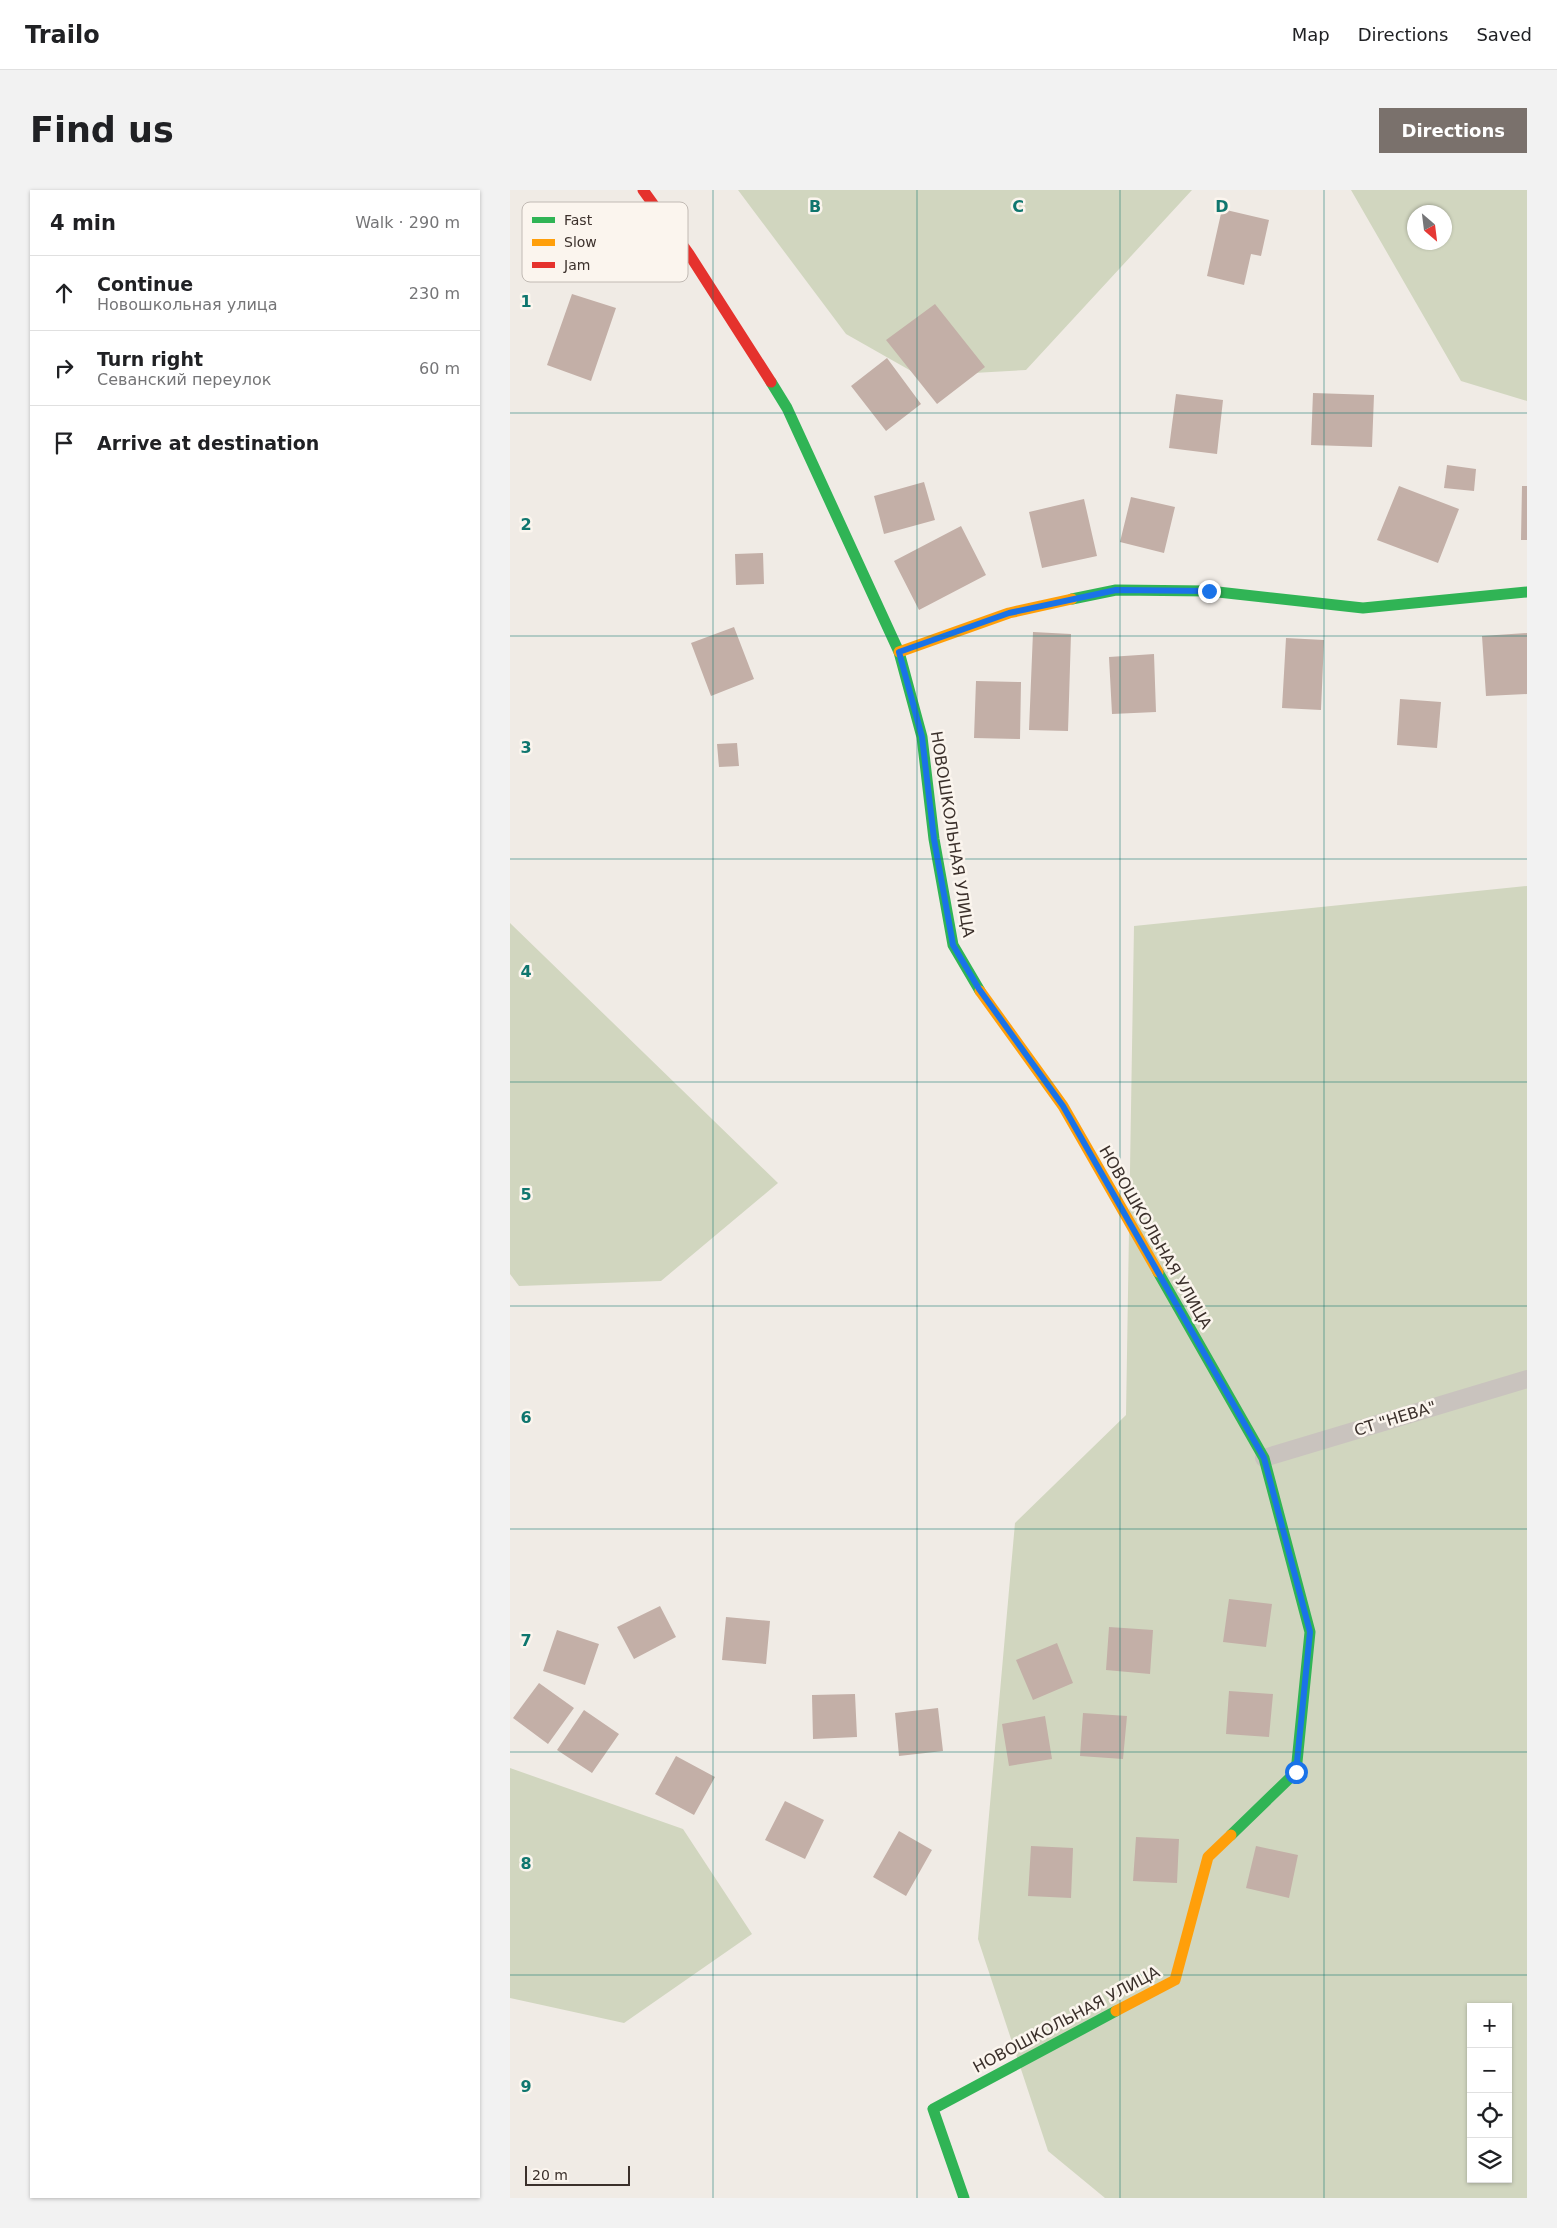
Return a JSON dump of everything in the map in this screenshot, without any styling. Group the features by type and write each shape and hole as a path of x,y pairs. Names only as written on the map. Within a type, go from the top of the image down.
{"street":[{"name":"НОВОШКОЛЬНАЯ УЛИЦА","path":"643,190 652,202"},
{"name":"НОВОШКОЛЬНАЯ УЛИЦА","path":"688,253 787,408 899,652 922,737 934,839 953,945 979,989 1063,1106 1264,1458 1310,1632 1296,1772 1208,1857 1175,1980 933,2109 964,2198"},
{"path":"899,652 1009,613 1116,590 1209,591 1363,608 1527,592"}],"lane":[{"name":"СТ \"НЕВА\"","path":"1264,1458 1527,1379"}],"green space":[{"path":"738,190 1192,190 1026,370 920,376 846,334"},
{"path":"1351,190 1527,190 1527,401 1461,381"},
{"path":"1527,886 1527,2198 1105,2198 1048,2151 978,1939 1015,1523 1126,1415 1134,926"},
{"path":"510,923 778,1183 661,1281 519,1286 510,1274"},
{"path":"510,1768 683,1829 752,1934 624,2023 510,1998"}],"building":[{"path":"1222,209 1269,220 1261,256 1251,254 1244,285 1207,276"},
{"path":"572,294 616,308 591,381 547,365"},
{"path":"935,304 985,367 937,404 886,340"},
{"path":"887,358 921,404 886,431 851,386"},
{"path":"1313,393 1374,395 1372,447 1311,445"},
{"path":"1176,394 1223,400 1217,454 1169,448"},
{"path":"1447,465 1476,469 1474,491 1444,488"},
{"path":"924,482 935,520 884,534 874,496"},
{"path":"1399,486 1459,509 1438,563 1377,540"},
{"path":"1522,486 1527,486 1527,540 1521,540"},
{"path":"1131,497 1175,507 1164,553 1120,542"},
{"path":"1084,499 1097,556 1042,568 1029,512"},
{"path":"961,526 986,575 919,610 894,561"},
{"path":"763,553 764,584 736,585 735,554"},
{"path":"734,627 754,679 711,696 691,643"},
{"path":"1033,632 1071,634 1068,731 1029,730"},
{"path":"1527,633 1527,694 1486,696 1482,636"},
{"path":"1286,638 1324,640 1321,710 1282,708"},
{"path":"1154,654 1156,712 1112,714 1109,657"},
{"path":"976,681 1021,682 1020,739 974,738"},
{"path":"1400,699 1441,702 1437,748 1397,745"},
{"path":"737,743 739,766 719,767 717,744"},
{"path":"1229,1599 1272,1604 1266,1647 1223,1642"},
{"path":"660,1606 676,1637 634,1659 617,1627"},
{"path":"726,1617 770,1621 766,1664 722,1660"},
{"path":"1109,1627 1153,1630 1150,1674 1106,1670"},
{"path":"557,1630 599,1644 585,1685 543,1671"},
{"path":"1057,1643 1073,1683 1033,1700 1016,1660"},
{"path":"539,1683 574,1708 548,1744 513,1718"},
{"path":"1229,1691 1273,1694 1269,1737 1226,1734"},
{"path":"855,1694 857,1737 813,1739 812,1695"},
{"path":"938,1708 943,1751 899,1756 895,1713"},
{"path":"584,1710 619,1734 592,1773 557,1750"},
{"path":"1083,1713 1127,1716 1123,1759 1080,1756"},
{"path":"1045,1716 1052,1759 1009,1766 1002,1724"},
{"path":"676,1756 715,1777 694,1815 655,1794"},
{"path":"785,1801 824,1820 805,1859 765,1840"},
{"path":"899,1831 932,1850 906,1896 873,1877"},
{"path":"1136,1837 1179,1839 1177,1883 1133,1881"},
{"path":"1031,1846 1073,1848 1071,1898 1028,1896"},
{"path":"1256,1846 1298,1855 1289,1898 1246,1888"}],"traffic: fast":[{"path":"771,382 787,408 899,652 922,737 934,839 953,945 980,991"},
{"path":"1072,599 1116,590 1209,591 1363,608 1527,592"},
{"path":"1158,1272 1264,1458 1310,1632 1296,1772 1231,1835"},
{"path":"964,2198 933,2109 1116,2011"}],"traffic: slow":[{"path":"899,652 1009,613 1072,599"},
{"path":"980,991 1063,1106 1158,1272"},
{"path":"1116,2011 1175,1980 1208,1857 1231,1835"}],"traffic: jam":[{"path":"643,190 652,202"},
{"path":"688,253 771,382"}],"route":[{"path":"1209,591 1116,590 1009,613 899,652 922,737 934,839 953,945 979,989 1063,1106 1264,1458 1310,1632 1296,1772"}]}
